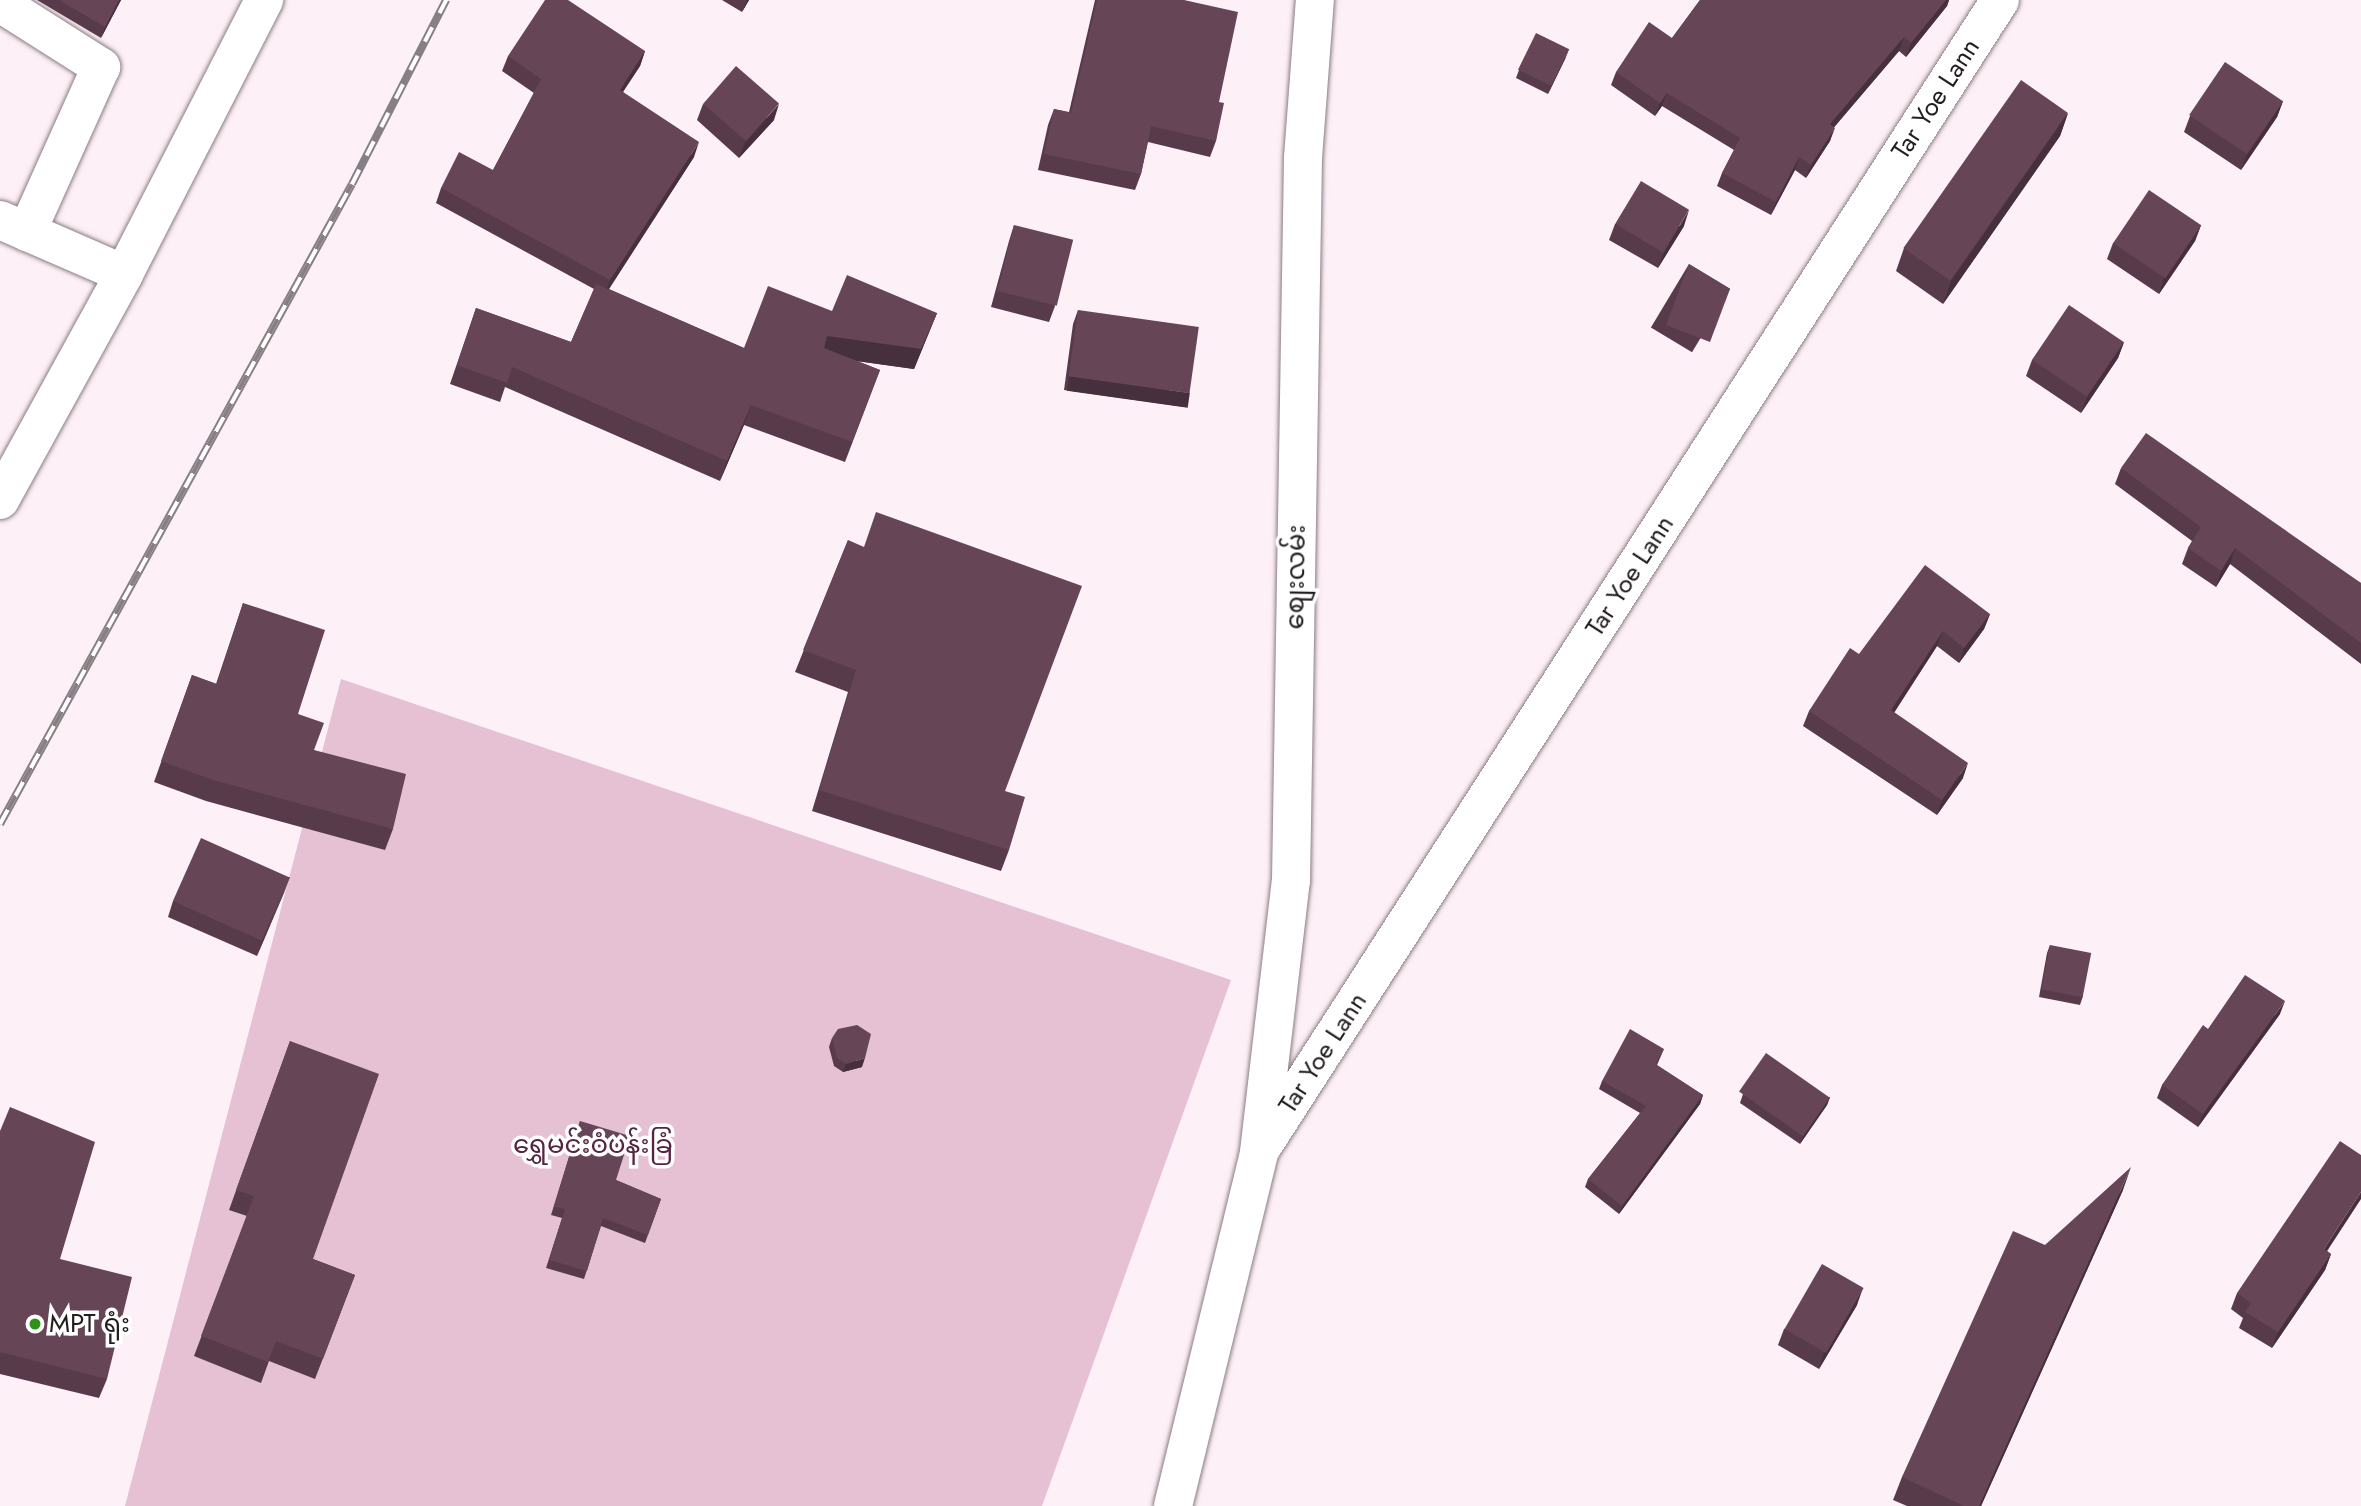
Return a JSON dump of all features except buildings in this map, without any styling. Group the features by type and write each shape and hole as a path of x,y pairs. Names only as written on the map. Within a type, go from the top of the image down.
{"main road":[{"path":"0,500 124,274 264,0"},
{"name":"စျေးလမ်း","path":"1259,1152 1291,881 1303,158 1315,0"},
{"name":"Tar Yoe Lann","path":"1259,1152 2000,0"},
{"path":"0,4 101,67 14,226 124,274"},
{"path":"1173,1506 1259,1152"}],"green space":[{"name":"ရွှေမင်းဝံပန်းခြံ","path":"341,679 1231,980 1042,1506 125,1506"}],"railway":[{"path":"0,824 352,184 446,0"}],"place":[{"name":"MPT ရုံး","path":"35,1324"}]}
